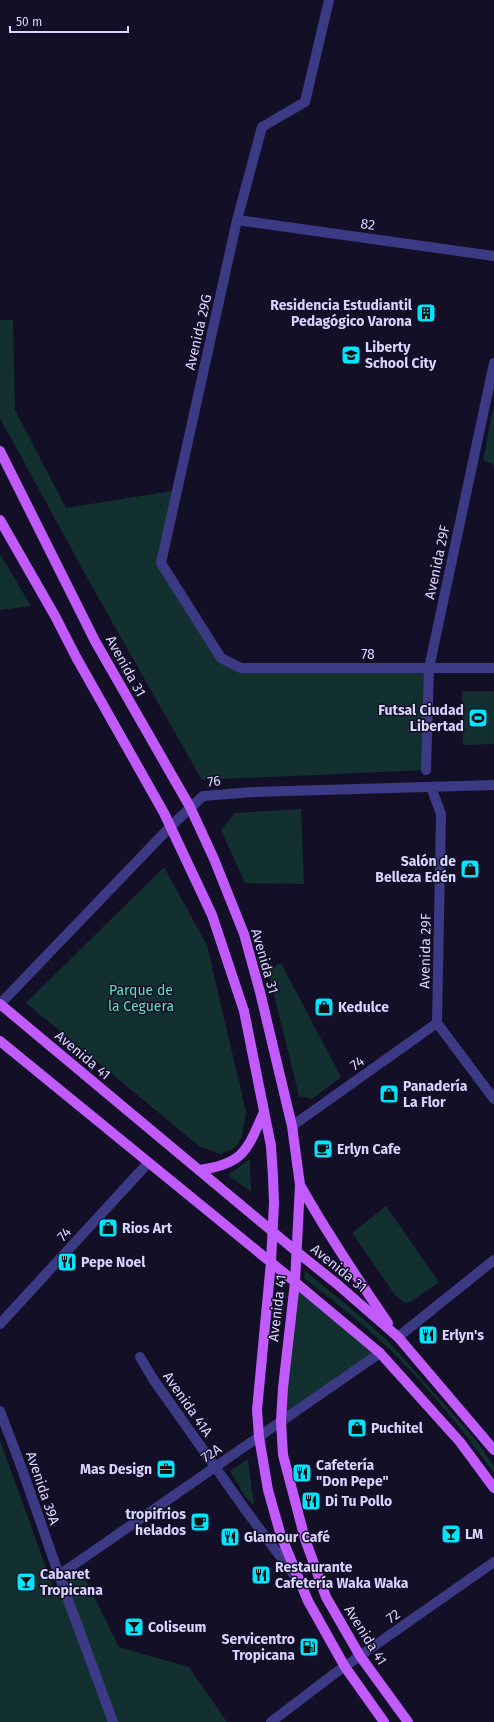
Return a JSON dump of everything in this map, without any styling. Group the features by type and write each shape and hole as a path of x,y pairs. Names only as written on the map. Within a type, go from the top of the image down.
{"main road":[{"name":"Avenida 31","path":"0,451 95,641 190,807 214,859 244,934 260,992 292,1126 300,1185 297,1252 338,1284 398,1337 494,1450"},
{"path":"0,520 56,616 76,656 164,813 212,915 244,1011 271,1146 273,1177 273,1230 271,1262 380,1353 460,1442 494,1488"},
{"name":"Avenida 41","path":"0,1004 273,1230 297,1252 284,1374 281,1421 283,1455 305,1538 326,1597 360,1656 408,1722"},
{"name":"Avenida 41","path":"0,1041 148,1164 271,1262 257,1410 259,1437 268,1490 281,1536 308,1601 345,1667 384,1722"},
{"path":"199,1170 217,1168 237,1160 249,1146 264,1112"},
{"path":"300,1185 321,1223 398,1337"}],"street":[{"name":"Avenida 29G","path":"241,668 221,658 161,563 238,220 262,127 305,102 329,0"},
{"name":"82","path":"238,220 494,256"},
{"name":"Avenida 29F","path":"426,770 429,668 494,363"},
{"name":"78","path":"241,668 494,668"},
{"name":"76","path":"0,1004 170,827 203,796 253,792 494,785"},
{"name":"Avenida 29F","path":"431,787 441,814 437,1023"},
{"path":"437,1023 494,1099"},
{"name":"74","path":"292,1126 437,1023"},
{"name":"74","path":"0,1324 148,1164"},
{"path":"398,1337 494,1260"},
{"name":"72A","path":"59,1575 380,1353"},
{"name":"Avenida 41A","path":"140,1357 153,1379 215,1467 300,1582"},
{"name":"Avenida 39A","path":"0,1411 113,1722"},
{"name":"72","path":"271,1722 360,1656 494,1562"}],"green space":[{"path":"0,320 13,320 15,410 66,508 178,490 161,563 221,658 241,668 429,668 426,770 202,780 95,592 0,418"},
{"path":"494,405 494,465 483,460"},
{"path":"0,554 31,606 0,610"},
{"name":"Futsal Ciudad Libertad","path":"462,691 494,691 494,744 463,745"},
{"path":"301,809 304,884 245,883 221,830 235,813"},
{"name":"Parque de la Ceguera","path":"164,867 207,945 246,1112 242,1137 235,1148 220,1154 199,1146 26,1003"},
{"path":"281,963 341,1077 312,1099 299,1096 268,970"},
{"path":"250,1159 251,1192 228,1175"},
{"path":"386,1206 439,1282 412,1301 405,1303 395,1295 352,1233"},
{"path":"305,1271 359,1315 390,1343 475,1439 494,1466 494,1473 456,1423 401,1360 346,1311 304,1278"},
{"path":"295,1282 380,1353 281,1421"},
{"name":"Cabaret Tropicana","path":"0,1440 54,1590 82,1572 119,1647 189,1667 227,1722 0,1722"},
{"path":"248,1459 254,1505 246,1498 230,1471"}],"place":[{"name":"Residencia Estudiantil Pedagógico Varona","path":"426,313"},
{"name":"Liberty School City","path":"351,355"},
{"name":"Futsal Ciudad Libertad","path":"478,718"},
{"name":"Salón de Belleza Edén","path":"470,869"},
{"name":"Kedulce","path":"324,1007"},
{"name":"Panadería La Flor","path":"389,1094"},
{"name":"Erlyn Cafe","path":"323,1149"},
{"name":"Rios Art","path":"108,1228"},
{"name":"Pepe Noel","path":"67,1262"},
{"name":"Erlyn's","path":"428,1335"},
{"name":"Puchitel","path":"357,1428"},
{"name":"Mas Design","path":"166,1469"},
{"name":"Cafetería \"Don Pepe\"","path":"302,1473"},
{"name":"Di Tu Pollo","path":"311,1501"},
{"name":"tropifrios helados","path":"200,1522"},
{"name":"LM","path":"451,1534"},
{"name":"Glamour Café","path":"230,1537"},
{"name":"Restaurante Cafetería Waka Waka","path":"261,1575"},
{"name":"Cabaret Tropicana","path":"26,1582"},
{"name":"Coliseum","path":"134,1627"},
{"name":"Servicentro Tropicana","path":"309,1647"}]}
